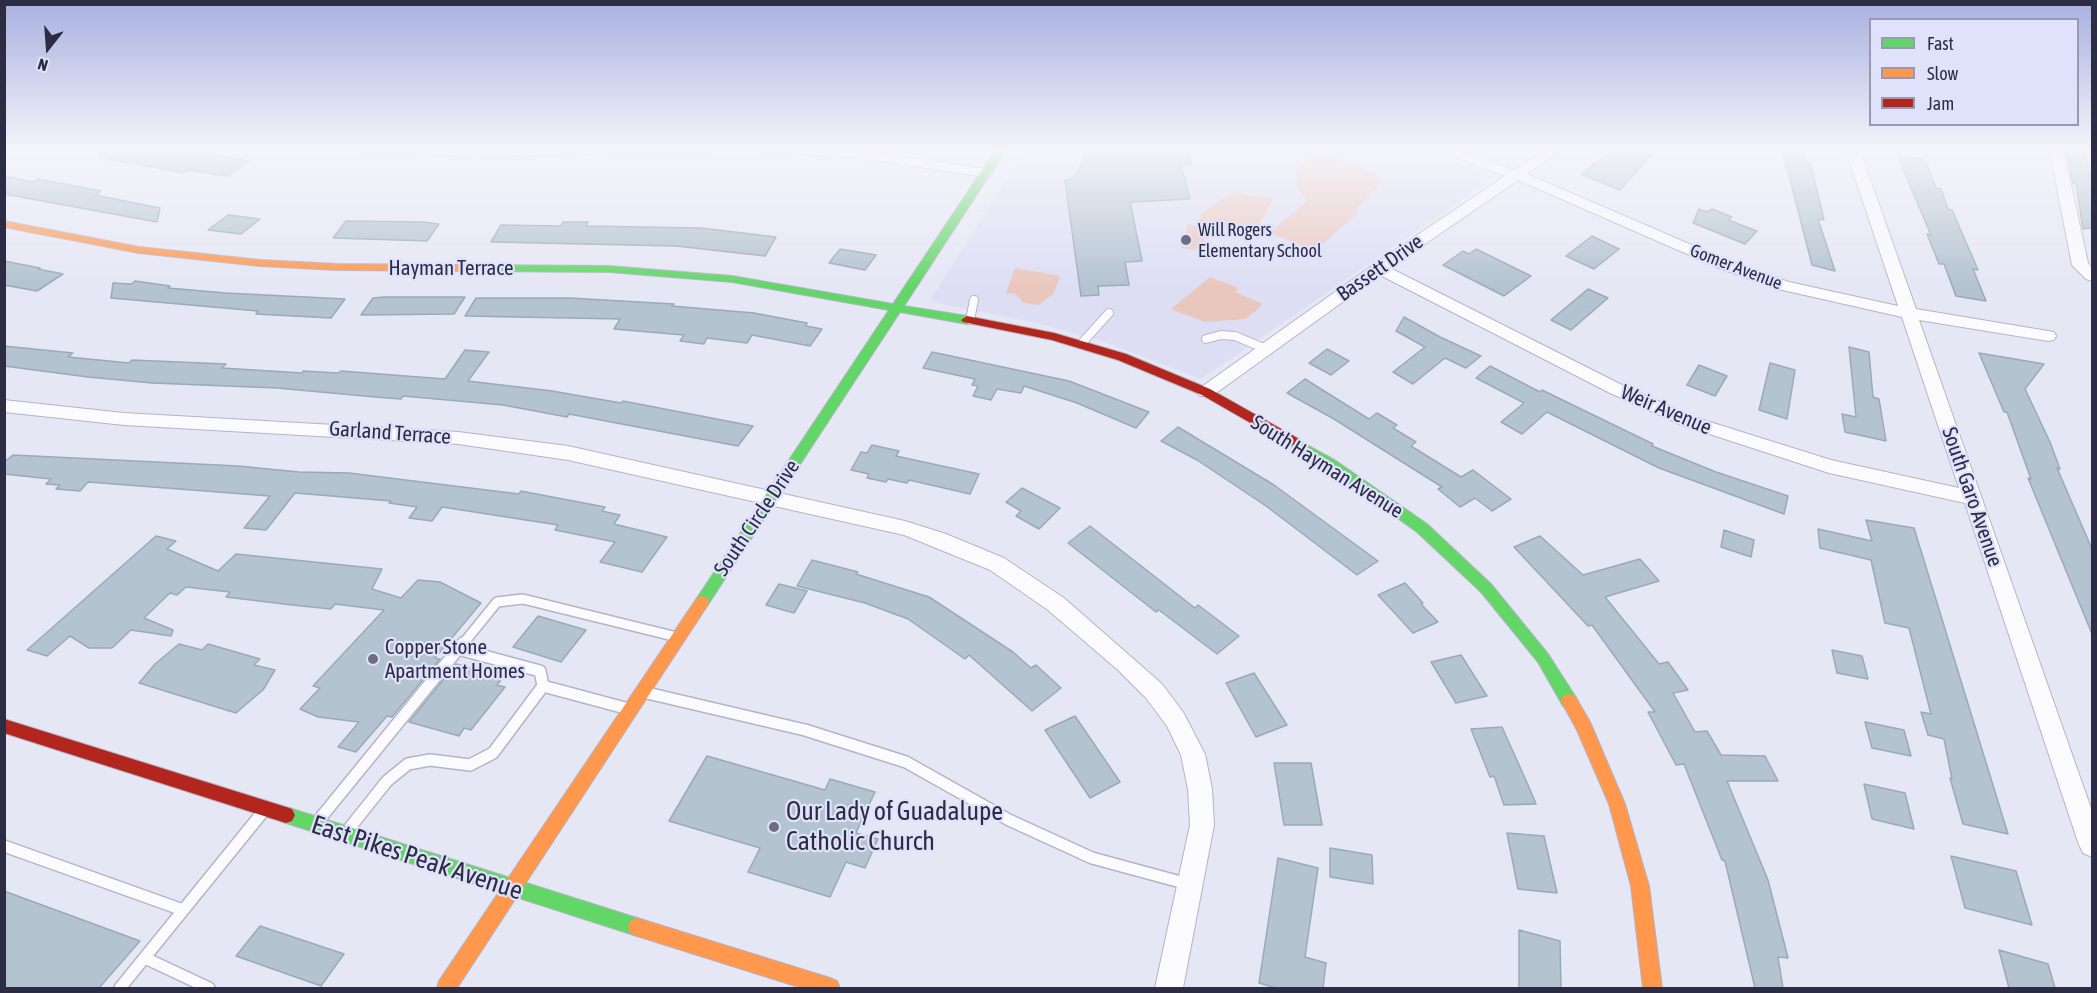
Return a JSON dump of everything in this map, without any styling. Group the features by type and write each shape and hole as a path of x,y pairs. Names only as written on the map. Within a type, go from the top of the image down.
{"street":[{"name":"South Circle Drive","path":"446,988 972,194"},
{"name":"Bassett Drive","path":"1206,392 1379,268 1488,194"},
{"name":"Gomer Avenue","path":"1562,194 1758,278 1824,297 2048,336"},
{"name":"South Garo Avenue","path":"1868,194 2092,846"},
{"path":"2066,194 2080,265 2092,276"},
{"name":"Hayman Terrace","path":"4,224 100,244 230,260 337,267 660,272 762,284 898,307"},
{"name":"Weir Avenue","path":"1379,268 1616,389 1698,424 1829,466 1972,498"},
{"name":"South Hayman Avenue","path":"898,307 1081,344 1122,357 1206,392 1331,464 1422,528 1486,588 1544,658 1584,727 1617,804 1640,885 1653,988"},
{"name":"Garland Terrace","path":"4,406 124,419 458,438 568,453 905,528 970,551 997,564 1056,604 1126,664 1154,692 1175,719 1193,754 1200,789 1202,825 1169,988"},
{"name":"East Pikes Peak Avenue","path":"4,726 830,988"}],"lane":[{"path":"970,320 974,300"},
{"path":"1081,344 1109,313"},
{"path":"1206,339 1221,335 1235,336 1266,349"},
{"path":"315,825 497,602 509,598 523,599 678,638"},
{"path":"345,835 387,781 408,764 430,760 470,765 494,753 543,686 540,671 458,649"},
{"path":"543,686 630,710"},
{"path":"642,692 805,730 906,762 1009,820 1092,858 1191,884"},
{"path":"120,988 265,809"},
{"path":"4,846 183,910"},
{"path":"145,958 209,988"}],"shaded area":[{"name":"Will Rogers Elementary School","path":"997,194 1470,194 1201,379 1099,340 1033,322 936,303 931,299"},
{"path":"1230,194 1273,199 1254,233 1199,223 1201,214"},
{"path":"1303,194 1370,194 1356,209 1359,211 1315,251 1270,233 1307,201"},
{"path":"1188,225 1208,228 1202,251 1181,248"},
{"path":"1015,268 1060,276 1054,293 1039,305 1023,303 1016,294 1006,293"},
{"path":"1210,277 1239,288 1235,292 1263,304 1246,319 1205,322 1171,309"}],"building":[{"path":"6,194 96,194 160,208 157,222"},
{"path":"1067,194 1189,194 1190,199 1130,202 1142,261 1125,262 1129,285 1098,286 1099,295 1081,296"},
{"path":"1794,194 1818,194 1824,220 1818,219 1835,271 1812,265"},
{"path":"1914,194 1943,194 1978,270 1973,269 1986,301 1956,296 1944,264 1939,264 1927,234 1931,235"},
{"path":"2078,194 2092,194 2092,228 2083,229"},
{"path":"1699,209 1707,212 1712,209 1732,217 1728,220 1757,231 1745,244 1693,223"},
{"path":"228,215 260,219 241,234 208,230"},
{"path":"346,221 439,224 427,241 333,238"},
{"path":"563,222 588,222 586,226 701,228 776,237 765,256 676,246 491,242 501,225 561,226"},
{"path":"1592,236 1619,249 1594,269 1566,256"},
{"path":"840,249 876,255 865,270 829,263"},
{"path":"1476,249 1531,276 1504,296 1443,265 1463,251 1469,254"},
{"path":"4,261 63,274 37,291 4,285"},
{"path":"135,281 170,286 168,288 226,293 345,299 331,318 256,314 258,311 111,298 113,283 131,284"},
{"path":"1588,289 1608,298 1571,330 1551,320"},
{"path":"465,297 454,314 361,315 373,298"},
{"path":"476,298 569,298 674,304 672,306 754,313 807,323 806,326 822,329 810,346 752,335 747,343 707,338 704,344 680,341 684,335 614,329 620,319 465,316"},
{"path":"1404,317 1481,356 1466,368 1445,358 1413,384 1393,372 1425,347 1396,331"},
{"path":"4,346 73,353 68,357 129,363 132,360 226,364 222,368 302,373 303,371 338,373 341,371 445,379 465,350 489,352 468,381 552,391 621,403 623,401 753,426 738,446 569,414 567,417 503,405 403,396 401,399 277,388 152,383 88,377 4,366"},
{"path":"1849,347 1869,352 1873,397 1879,399 1886,441 1845,432 1842,414 1856,417"},
{"path":"1327,349 1349,361 1331,375 1309,363"},
{"path":"932,352 1069,381 1149,412 1136,428 1077,403 1024,386 1021,393 997,389 991,400 973,396 978,386 972,385 975,379 923,368"},
{"path":"1979,353 2044,364 2025,389 2050,442 2060,469 2057,468 2092,549 2092,634 2028,478 2031,479 2007,412 2004,412"},
{"path":"1770,363 1795,370 1787,419 1759,410"},
{"path":"1699,365 1727,376 1715,396 1687,385"},
{"path":"1490,366 1540,392 1542,390 1653,444 1652,446 1716,472 1788,496 1784,514 1659,468 1547,412 1522,434 1501,422 1524,403 1476,378"},
{"path":"1305,379 1369,419 1377,413 1397,425 1393,428 1416,442 1411,446 1461,477 1473,470 1511,499 1492,511 1475,498 1460,507 1438,489 1442,487 1334,419 1287,393"},
{"path":"1178,427 1274,485 1378,561 1357,575 1266,506 1197,460 1161,441"},
{"path":"872,445 899,451 896,456 979,474 970,494 909,480 907,483 888,479 886,482 867,478 869,474 851,470 861,452 867,453"},
{"path":"13,455 349,473 519,494 521,491 605,507 602,511 620,515 614,524 667,537 642,572 600,562 615,542 555,530 558,525 442,507 432,521 409,518 417,507 389,503 391,501 295,493 266,530 244,528 270,496 88,482 80,491 56,489 60,485 46,484 51,479 4,474 4,462"},
{"path":"1022,488 1060,508 1039,529 1016,516 1021,511 1006,502"},
{"path":"1866,520 1914,528 2008,834 1963,824 1950,778 1952,779 1944,739 1928,735 1921,712 1931,714 1909,628 1885,623 1871,560 1820,548 1818,529 1872,541"},
{"path":"1090,526 1195,608 1198,605 1239,636 1217,654 1159,610 1156,612 1068,543"},
{"path":"1724,530 1754,540 1751,557 1721,547"},
{"path":"156,536 176,541 167,549 218,571 236,554 382,569 372,589 401,598 418,580 440,582 481,603 435,658 440,659 392,717 387,716 356,752 338,747 359,722 318,717 300,709 320,688 313,686 384,610 335,604 331,609 292,605 226,597 230,592 186,587 177,595 170,593 144,618 173,630 171,636 131,630 112,648 89,648 70,636 47,656 27,650"},
{"path":"1540,536 1583,575 1640,559 1659,581 1605,597 1659,664 1668,662 1688,690 1673,693 1695,732 1707,731 1721,755 1765,756 1778,781 1727,781 1768,880 1788,958 1778,957 1783,988 1755,988 1725,861 1722,860 1684,764 1676,765 1648,712 1655,712 1592,625 1588,626 1514,547"},
{"path":"812,560 858,572 856,574 929,597 1013,652 1031,668 1036,665 1061,688 1032,711 969,655 965,659 908,619 865,603 797,586"},
{"path":"1405,583 1438,622 1413,633 1378,595"},
{"path":"779,584 807,591 794,613 766,605"},
{"path":"538,616 586,630 561,662 513,647"},
{"path":"179,644 202,650 208,644 260,659 254,665 275,670 263,690 236,713 139,683 155,664"},
{"path":"1832,650 1862,656 1868,679 1837,673"},
{"path":"1461,655 1487,696 1456,703 1431,662"},
{"path":"456,664 503,677 497,685 505,687 471,730 464,728 459,736 409,722"},
{"path":"1254,673 1287,725 1256,737 1226,683"},
{"path":"1075,716 1120,782 1090,798 1045,730"},
{"path":"1865,722 1904,730 1911,756 1872,748"},
{"path":"1502,727 1536,804 1504,805 1494,776 1490,777 1471,729"},
{"name":"Our Lady of Guadalupe Catholic Church","path":"707,756 825,790 830,779 875,792 856,833 878,839 865,868 846,862 830,897 748,872 760,848 669,821"},
{"path":"1274,763 1311,763 1322,825 1284,825"},
{"path":"1864,784 1905,793 1914,829 1872,819"},
{"path":"1507,833 1544,836 1557,893 1518,889"},
{"path":"1330,848 1372,855 1373,884 1330,877"},
{"path":"1951,856 2016,871 2032,925 1965,908"},
{"path":"1278,858 1318,868 1305,957 1326,963 1323,988 1276,988 1259,983"},
{"path":"4,891 140,941 99,988 4,988"},
{"path":"260,926 344,954 321,986 236,956"},
{"path":"1519,930 1560,941 1561,988 1519,988"},
{"path":"1999,950 2048,964 2055,988 2009,988"}],"traffic: fast":[{"path":"702,602 971,194"},
{"path":"467,268 609,269 732,279 967,320"},
{"path":"1294,442 1331,464 1422,528 1486,588 1543,658 1569,701"},
{"path":"286,815 637,927"}],"traffic: slow":[{"path":"4,224 139,250 260,263 337,267 467,268"},
{"path":"446,988 702,602"},
{"path":"1569,701 1584,727 1617,804 1640,886 1653,988"},
{"path":"637,927 830,988"}],"traffic: jam":[{"path":"967,320 1054,337 1122,357 1206,392 1294,442"},
{"path":"4,726 286,815"}],"place":[{"name":"Will Rogers Elementary School","path":"1186,240"},
{"name":"Copper Stone Apartment Homes","path":"373,659"},
{"name":"Our Lady of Guadalupe Catholic Church","path":"774,827"}]}
